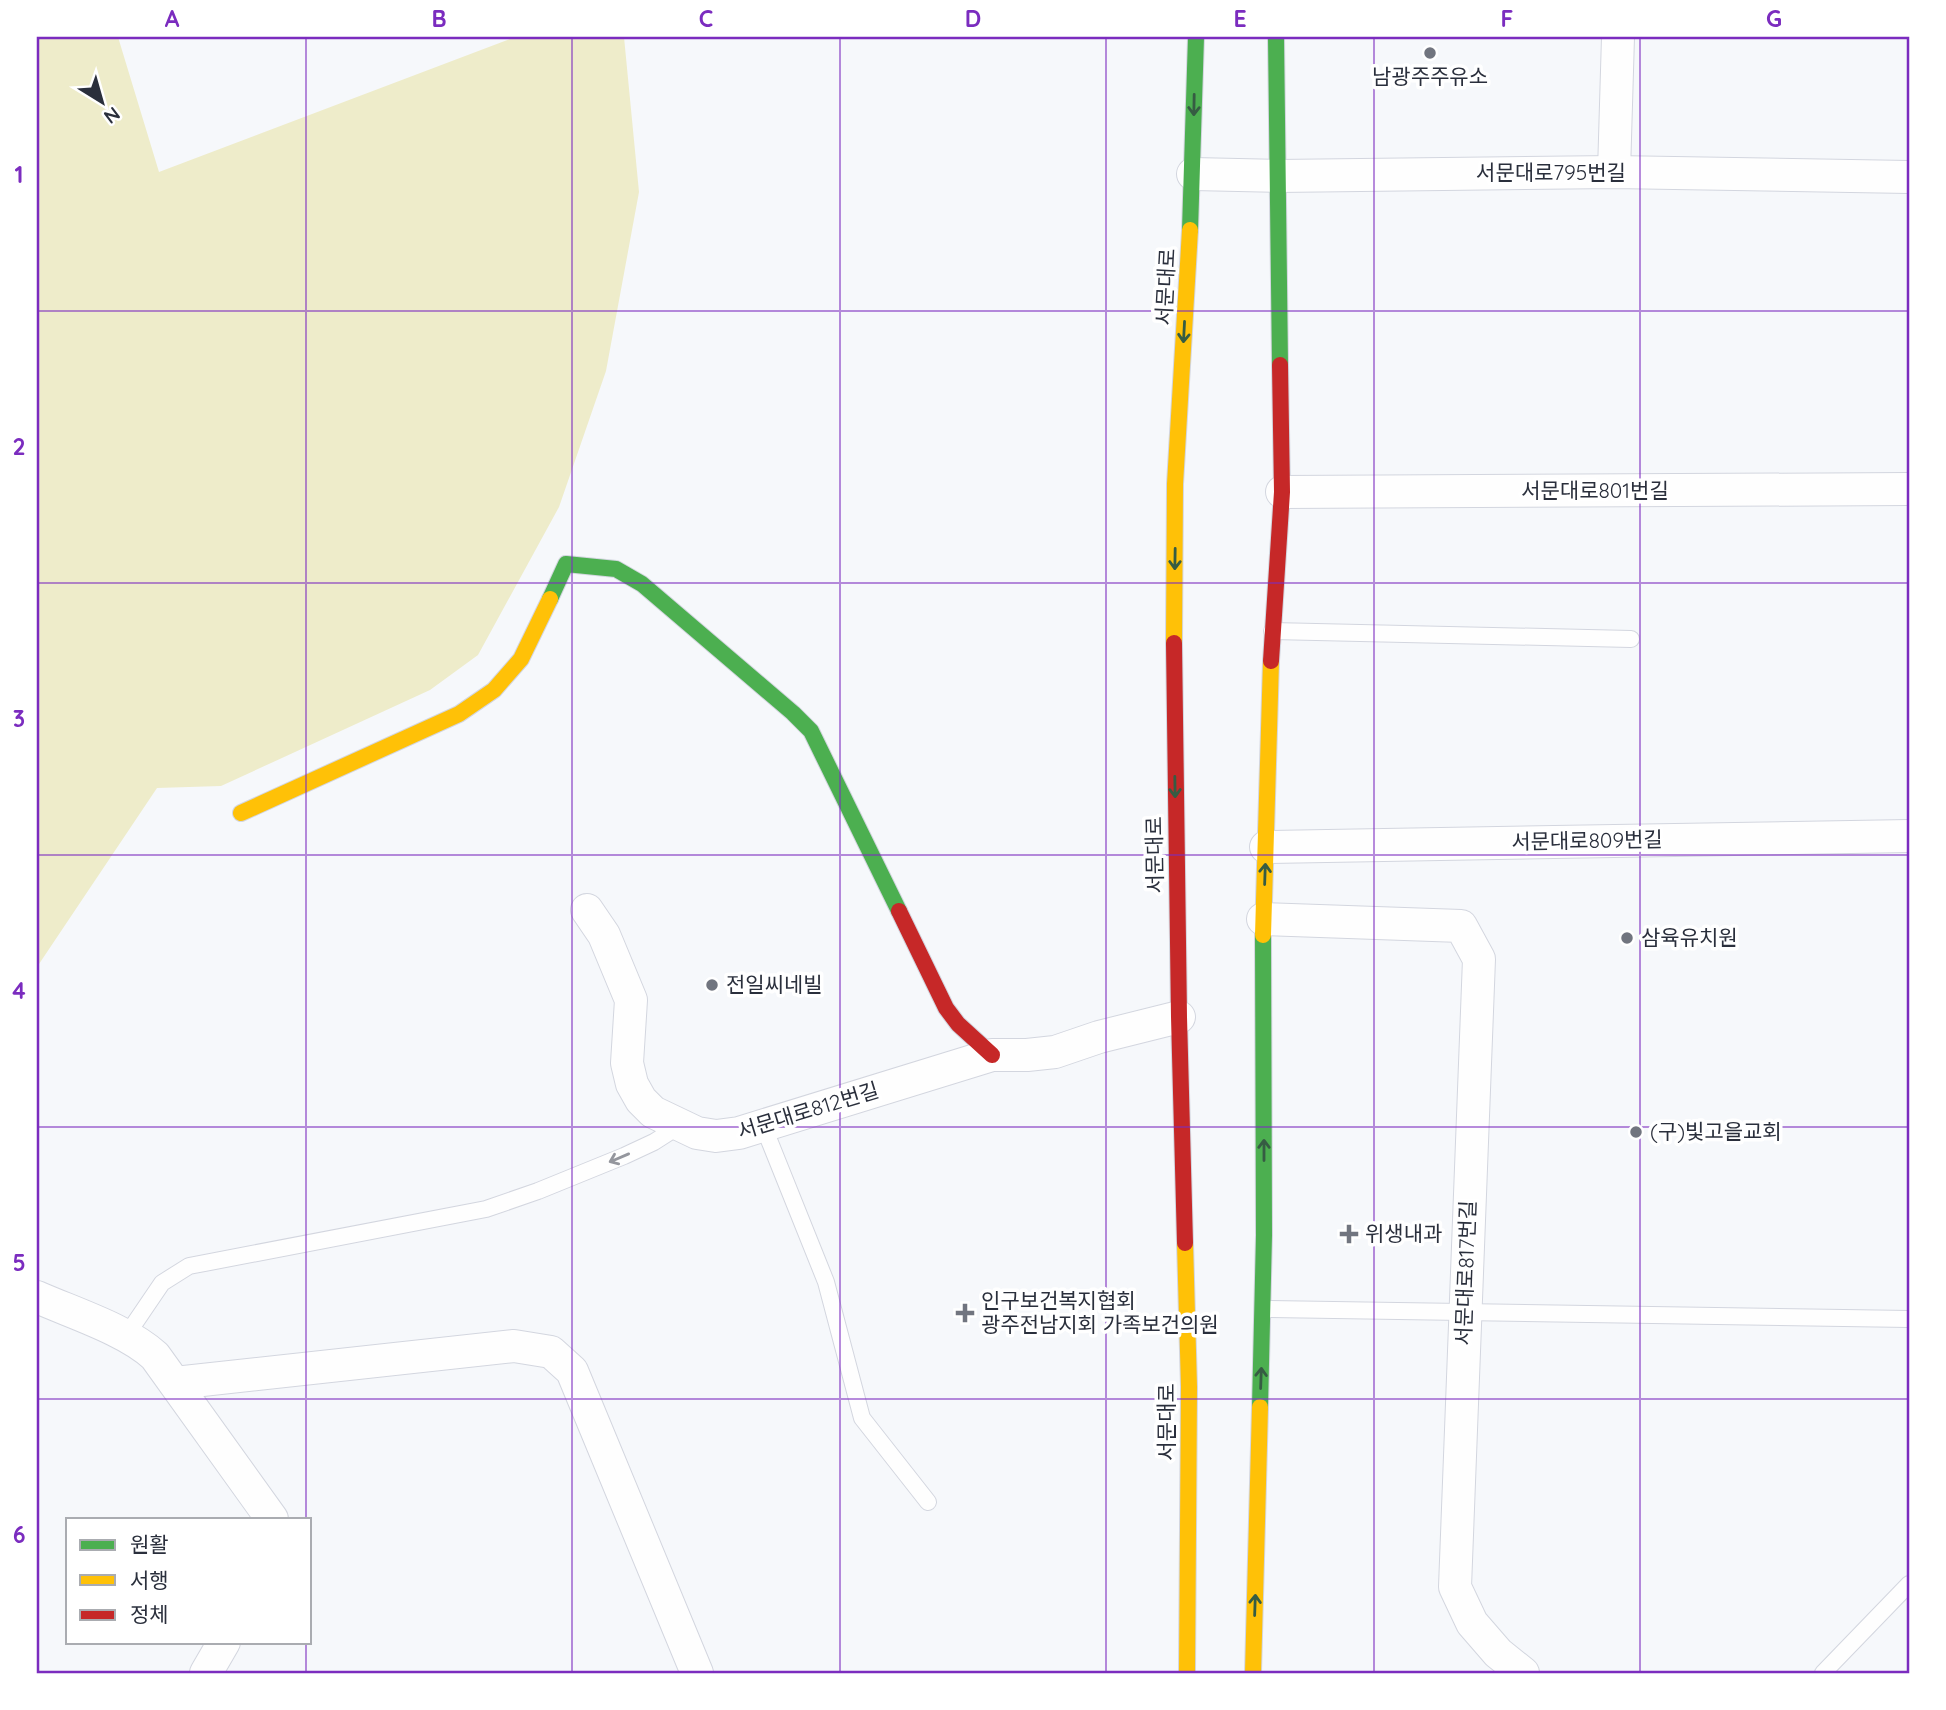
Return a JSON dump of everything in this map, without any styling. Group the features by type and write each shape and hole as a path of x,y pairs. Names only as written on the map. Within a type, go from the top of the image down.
{"main road":[{"name":"서문대로","path":"1187,1673 1189,1387 1179,1017 1174,676 1175,484 1193,174 1196,37"},
{"path":"1253,1673 1263,1309 1263,919 1272,631 1282,492 1276,37"},
{"path":"241,813 459,714 494,690 521,659 566,564 616,569 642,583 811,731 946,1008 958,1024 992,1055"}],"street":[{"path":"1614,172 1618,37"},
{"name":"서문대로795번길","path":"1193,174 1278,176 1614,172 1909,177"},
{"name":"서문대로801번길","path":"1282,492 1909,489"},
{"name":"서문대로809번길","path":"1266,847 1909,836"},
{"name":"서문대로812번길","path":"587,910 604,935 631,1000 627,1063 632,1084 641,1100 653,1112 697,1133 716,1136 739,1133 992,1055 1055,1052 1099,1037 1179,1017"},
{"name":"서문대로817번길","path":"1263,919 1461,926 1479,959 1455,1587 1472,1623 1499,1653 1523,1673"},
{"path":"37,1297 126,1336 143,1345 155,1356 271,1518"},
{"path":"175,1383 514,1346 551,1352 572,1370 697,1673"},
{"path":"206,1673 223,1644"}],"lane":[{"path":"1272,631 1631,639"},
{"path":"763,1125 826,1282 862,1418 928,1503"},
{"path":"126,1336 162,1283 189,1266 463,1214 538,1192 634,1152 679,1126"},
{"path":"1263,1309 1909,1319"},
{"path":"1823,1673 1909,1584"}],"shaded area":[{"path":"37,37 118,37 159,172 515,37 624,37 639,192 606,371 559,507 478,655 430,690 221,786 157,788 37,967"}],"traffic: fast":[{"path":"1190,230 1196,37"},
{"path":"1276,37 1280,365"},
{"path":"550,599 566,564 616,569 642,584 793,713 811,731 899,911"},
{"path":"1260,1407 1264,1235 1263,935"}],"traffic: slow":[{"path":"1174,643 1175,484 1190,230"},
{"path":"241,813 459,714 494,690 521,659 550,599"},
{"path":"1263,935 1271,661"},
{"path":"1185,1243 1189,1387 1187,1673"},
{"path":"1253,1673 1260,1407"}],"traffic: jam":[{"path":"1271,661 1282,492 1280,365"},
{"path":"1174,643 1185,1243"},
{"path":"899,911 946,1008 958,1024 992,1055"}],"place":[{"name":"남광주주유소","path":"1430,53"},
{"name":"삼육유치원","path":"1627,938"},
{"name":"전일씨네빌","path":"712,985"},
{"name":"(구)빛고을교회","path":"1636,1132"},
{"name":"위생내과","path":"1349,1234"},
{"name":"인구보건복지협회 광주전남지회 가족보건의원","path":"965,1313"}]}
